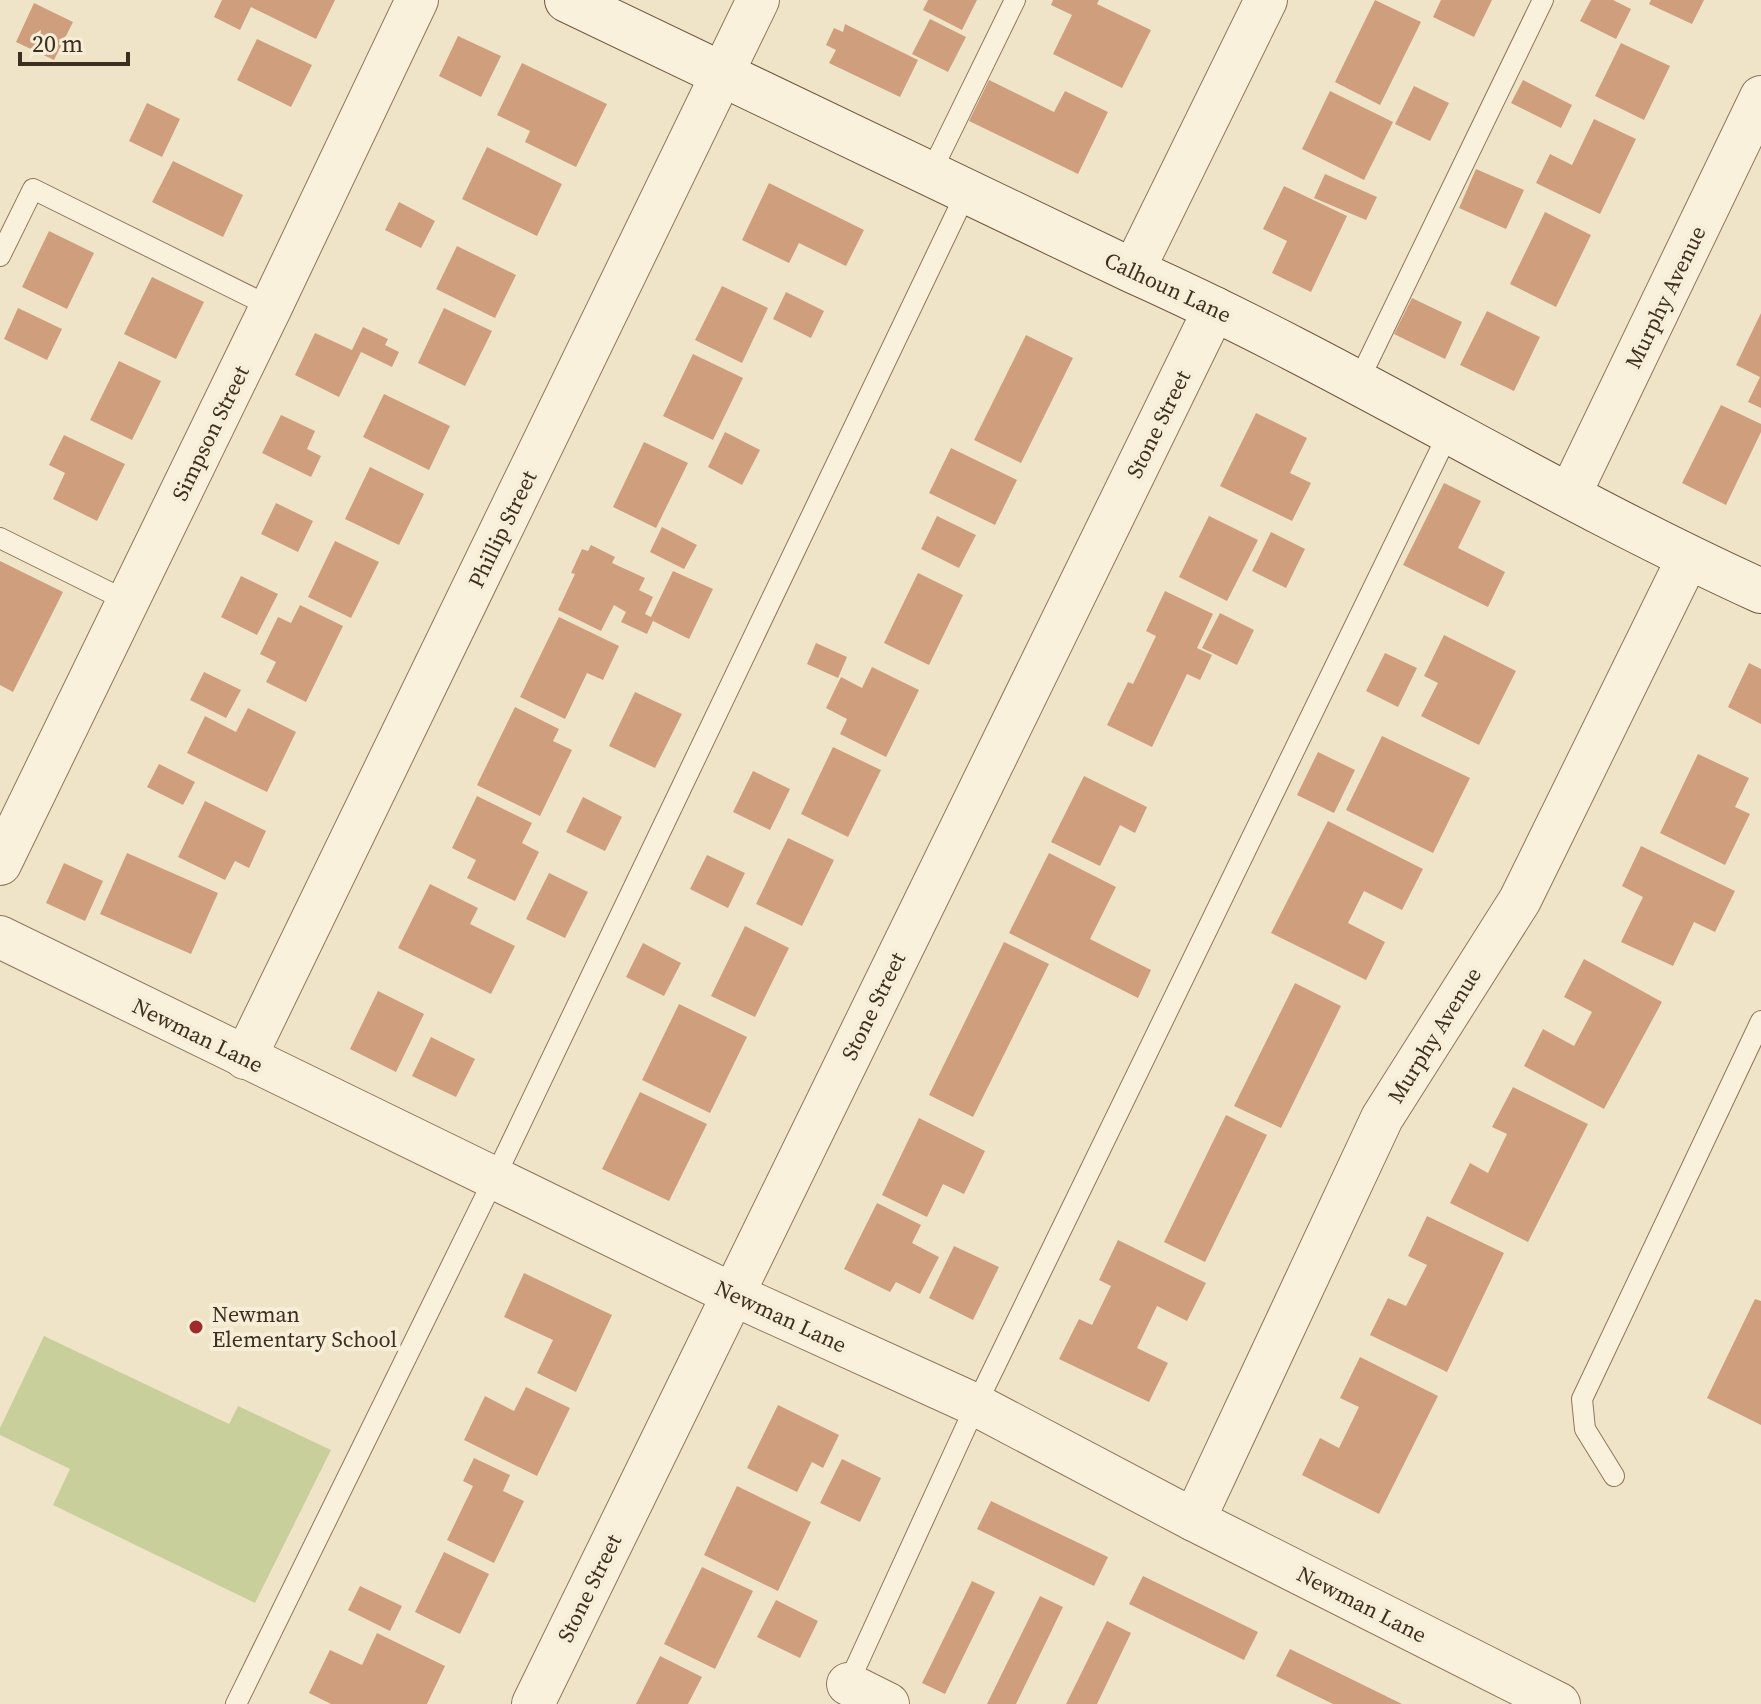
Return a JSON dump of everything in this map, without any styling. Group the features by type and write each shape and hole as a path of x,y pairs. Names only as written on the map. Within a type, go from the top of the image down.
{"street":[{"name":"Simpson Street","path":"0,864 417,0"},
{"name":"Calhoun Lane","path":"567,0 1215,308 1688,558 1761,591"},
{"name":"Phillip Street","path":"245,1058 758,0"},
{"path":"1133,271 1266,0"},
{"name":"Murphy Avenue","path":"1569,496 1761,97"},
{"name":"Stone Street","path":"533,1704 1215,308"},
{"name":"Murphy Avenue","path":"1194,1520 1382,1118 1520,900 1688,558"},
{"name":"Newman Lane","path":"0,937 732,1294 976,1405 1194,1520 1559,1704"},
{"path":"848,1684 888,1704"}],"lane":[{"path":"236,1704 494,1179 948,182 1015,0"},
{"path":"1357,384 1543,0"},
{"path":"0,256 33,189 271,307"},
{"path":"848,1684 976,1405 1449,432"},
{"path":"0,538 129,602"},
{"path":"1614,1476 1585,1429 1582,1399 1761,1021"}],"green space":[{"path":"44,1336 229,1424 238,1406 331,1450 255,1603 53,1505 70,1469 0,1435 0,1428"}],"building":[{"path":"222,0 335,0 316,39 251,7 240,30 214,17"},
{"path":"928,0 977,0 962,30 923,10"},
{"path":"1053,0 1099,0 1097,4 1151,30 1122,88 1053,54 1072,15 1051,5"},
{"path":"1375,0 1421,22 1380,105 1335,82"},
{"path":"1441,0 1492,0 1474,37 1433,17"},
{"path":"1591,0 1613,0 1631,9 1616,39 1580,21"},
{"path":"1651,0 1704,0 1692,24 1649,4"},
{"path":"34,3 73,22 54,60 16,42"},
{"path":"930,19 966,37 948,72 912,54"},
{"path":"845,24 918,60 900,97 829,63 836,50 826,45 834,28 843,32"},
{"path":"458,36 501,56 481,97 439,76"},
{"path":"257,39 312,65 291,107 237,80"},
{"path":"1621,43 1670,66 1644,120 1595,96"},
{"path":"522,63 607,104 576,167 525,142 530,131 497,115"},
{"path":"989,80 1054,112 1065,91 1108,112 1078,174 969,121"},
{"path":"1523,80 1572,105 1561,128 1511,103"},
{"path":"1414,86 1449,103 1430,141 1395,124"},
{"path":"1330,91 1393,122 1364,180 1302,149"},
{"path":"147,103 180,119 162,157 129,141"},
{"path":"1594,119 1636,139 1600,214 1536,183 1550,154 1572,165"},
{"path":"487,147 562,184 537,236 462,199"},
{"path":"173,161 243,195 223,237 152,202"},
{"path":"1476,169 1524,190 1506,229 1459,208"},
{"path":"1325,174 1377,197 1366,220 1314,198"},
{"path":"769,183 864,230 846,266 799,243 789,263 742,240"},
{"path":"1284,186 1347,216 1311,292 1272,273 1287,241 1263,229"},
{"path":"399,202 435,221 421,248 385,230"},
{"path":"1545,212 1591,235 1556,307 1510,284"},
{"path":"49,231 94,253 67,309 22,287"},
{"path":"457,246 516,275 495,318 436,289"},
{"path":"152,277 204,302 176,359 124,334"},
{"path":"722,286 768,308 742,363 695,340"},
{"path":"786,292 824,311 811,338 773,319"},
{"path":"1412,298 1462,322 1445,359 1394,334"},
{"path":"18,308 62,329 47,360 4,339"},
{"path":"444,308 492,331 465,386 418,363"},
{"path":"1487,311 1540,337 1514,391 1460,365"},
{"path":"1761,313 1761,408 1748,402 1760,377 1736,365"},
{"path":"363,327 388,339 385,345 399,352 392,367 361,352 339,397 295,375 315,333 352,350"},
{"path":"1026,335 1073,358 1021,463 974,440"},
{"path":"693,354 743,378 713,440 663,416"},
{"path":"119,361 161,381 132,440 90,420"},
{"path":"384,394 450,426 429,470 363,437"},
{"path":"1721,405 1761,424 1761,432 1726,505 1682,483"},
{"path":"1256,413 1307,438 1290,473 1311,483 1292,521 1220,486"},
{"path":"281,415 315,431 307,449 321,456 311,477 262,453"},
{"path":"725,432 760,450 742,485 708,467"},
{"path":"64,435 125,464 97,521 53,499 65,473 49,465"},
{"path":"644,442 688,463 656,528 613,507"},
{"path":"951,448 1017,480 995,525 929,493"},
{"path":"370,467 424,494 399,545 345,519"},
{"path":"1444,483 1481,501 1458,548 1505,572 1488,607 1403,565"},
{"path":"276,503 313,521 298,552 261,534"},
{"path":"937,516 976,535 959,568 921,549"},
{"path":"1209,516 1258,540 1227,601 1179,577"},
{"path":"662,527 697,545 684,569 650,552"},
{"path":"1271,532 1305,549 1286,588 1252,571"},
{"path":"335,541 379,562 351,618 308,597"},
{"path":"591,545 615,557 612,563 645,578 639,590 653,597 645,614 651,617 673,571 713,589 689,639 653,621 647,634 621,622 626,612 614,605 601,631 558,610 575,574 571,573 582,549 588,551"},
{"path":"0,561 63,592 13,692 0,685"},
{"path":"918,573 963,595 929,665 884,643"},
{"path":"241,576 278,594 257,635 221,617"},
{"path":"1165,591 1213,614 1197,648 1212,655 1200,680 1187,674 1152,747 1107,725 1128,682 1133,684 1156,636 1146,631"},
{"path":"300,605 343,626 306,702 266,682 276,662 260,654 278,617 291,623"},
{"path":"1220,613 1254,630 1237,665 1202,648"},
{"path":"559,617 619,646 603,680 587,673 565,719 520,697"},
{"path":"1444,635 1516,671 1479,745 1421,716 1438,683 1424,676"},
{"path":"816,643 847,657 838,678 807,664"},
{"path":"1385,653 1417,668 1398,707 1366,691"},
{"path":"1749,663 1761,669 1761,724 1728,707"},
{"path":"872,667 919,690 886,757 840,734 847,719 826,708 841,677 862,688"},
{"path":"204,672 241,690 226,718 190,700"},
{"path":"635,692 682,714 655,768 609,746"},
{"path":"515,707 559,729 553,741 572,750 540,816 477,785"},
{"path":"248,708 296,732 267,792 187,753 205,716 236,732"},
{"path":"1382,736 1470,778 1433,853 1346,810"},
{"path":"833,747 881,770 848,837 801,814"},
{"path":"1318,752 1355,770 1334,813 1297,795"},
{"path":"1698,754 1749,778 1735,807 1750,814 1725,865 1660,833"},
{"path":"159,764 195,782 183,805 147,787"},
{"path":"753,771 790,789 770,830 733,812"},
{"path":"1084,776 1147,807 1135,833 1120,825 1100,866 1051,842"},
{"path":"477,796 532,823 522,843 539,852 515,901 467,878 476,860 452,848"},
{"path":"583,797 622,817 605,851 566,832"},
{"path":"205,801 266,831 249,868 235,861 225,880 178,857"},
{"path":"1328,821 1423,869 1402,910 1364,891 1348,923 1385,942 1366,980 1271,933"},
{"path":"788,838 834,860 802,926 756,904"},
{"path":"1641,846 1735,891 1715,932 1694,922 1673,966 1621,942 1643,897 1622,886"},
{"path":"127,853 218,893 191,954 100,914"},
{"path":"1049,853 1116,887 1090,939 1151,970 1138,998 1009,933"},
{"path":"707,855 745,873 728,908 690,889"},
{"path":"64,863 103,881 85,921 46,903"},
{"path":"549,873 588,892 565,938 526,919"},
{"path":"430,884 478,908 470,924 515,946 491,994 398,948"},
{"path":"745,926 789,948 755,1017 711,996"},
{"path":"1004,942 1049,964 973,1117 929,1095"},
{"path":"643,943 681,963 664,996 626,977"},
{"path":"1584,959 1662,1002 1604,1109 1524,1066 1543,1029 1574,1046 1592,1012 1564,997"},
{"path":"1295,983 1341,1006 1281,1128 1234,1106"},
{"path":"378,991 424,1014 396,1072 350,1049"},
{"path":"679,1004 747,1037 710,1113 642,1080"},
{"path":"431,1037 475,1059 456,1097 412,1076"},
{"path":"1513,1087 1588,1124 1528,1242 1450,1203 1470,1163 1488,1173 1507,1134 1492,1127"},
{"path":"640,1092 707,1124 669,1201 602,1169"},
{"path":"1226,1115 1267,1135 1205,1262 1164,1242"},
{"path":"919,1118 985,1151 964,1194 943,1184 927,1217 882,1195"},
{"path":"877,1203 921,1225 912,1243 939,1257 920,1294 896,1282 890,1292 844,1269"},
{"path":"1427,1216 1504,1253 1447,1372 1370,1335 1388,1298 1406,1306 1427,1265 1408,1256"},
{"path":"1118,1240 1206,1283 1187,1321 1157,1306 1137,1348 1168,1363 1149,1402 1059,1359 1079,1319 1092,1325 1111,1286 1099,1280"},
{"path":"954,1246 999,1267 973,1320 929,1298"},
{"path":"524,1273 612,1315 576,1392 537,1373 553,1340 504,1317"},
{"path":"1755,1299 1761,1301 1761,1425 1707,1398"},
{"path":"1360,1357 1438,1396 1379,1514 1302,1475 1320,1438 1339,1448 1359,1407 1340,1398"},
{"path":"526,1387 570,1408 537,1476 464,1440 485,1396 514,1411"},
{"path":"778,1405 839,1435 823,1468 812,1462 797,1492 747,1468"},
{"path":"474,1458 510,1475 503,1491 524,1501 494,1563 447,1540 473,1486 463,1481"},
{"path":"842,1459 881,1478 860,1522 820,1503"},
{"path":"737,1486 811,1522 778,1591 704,1555"},
{"path":"991,1501 1108,1557 1094,1586 977,1529"},
{"path":"444,1552 489,1574 460,1634 415,1612"},
{"path":"702,1567 753,1591 715,1669 664,1644"},
{"path":"1143,1576 1258,1632 1244,1660 1129,1604"},
{"path":"972,1581 995,1592 945,1694 922,1683"},
{"path":"360,1586 402,1606 390,1631 348,1610"},
{"path":"1040,1596 1063,1607 1016,1704 987,1704"},
{"path":"776,1600 818,1621 800,1658 757,1637"},
{"path":"1107,1621 1131,1633 1097,1704 1066,1704"},
{"path":"377,1633 445,1666 427,1704 331,1704 309,1693 330,1650 362,1665"},
{"path":"1290,1649 1402,1704 1333,1704 1276,1676"},
{"path":"660,1656 702,1677 688,1704 636,1704"}],"place":[{"name":"Newman Elementary School","path":"196,1327"}]}
